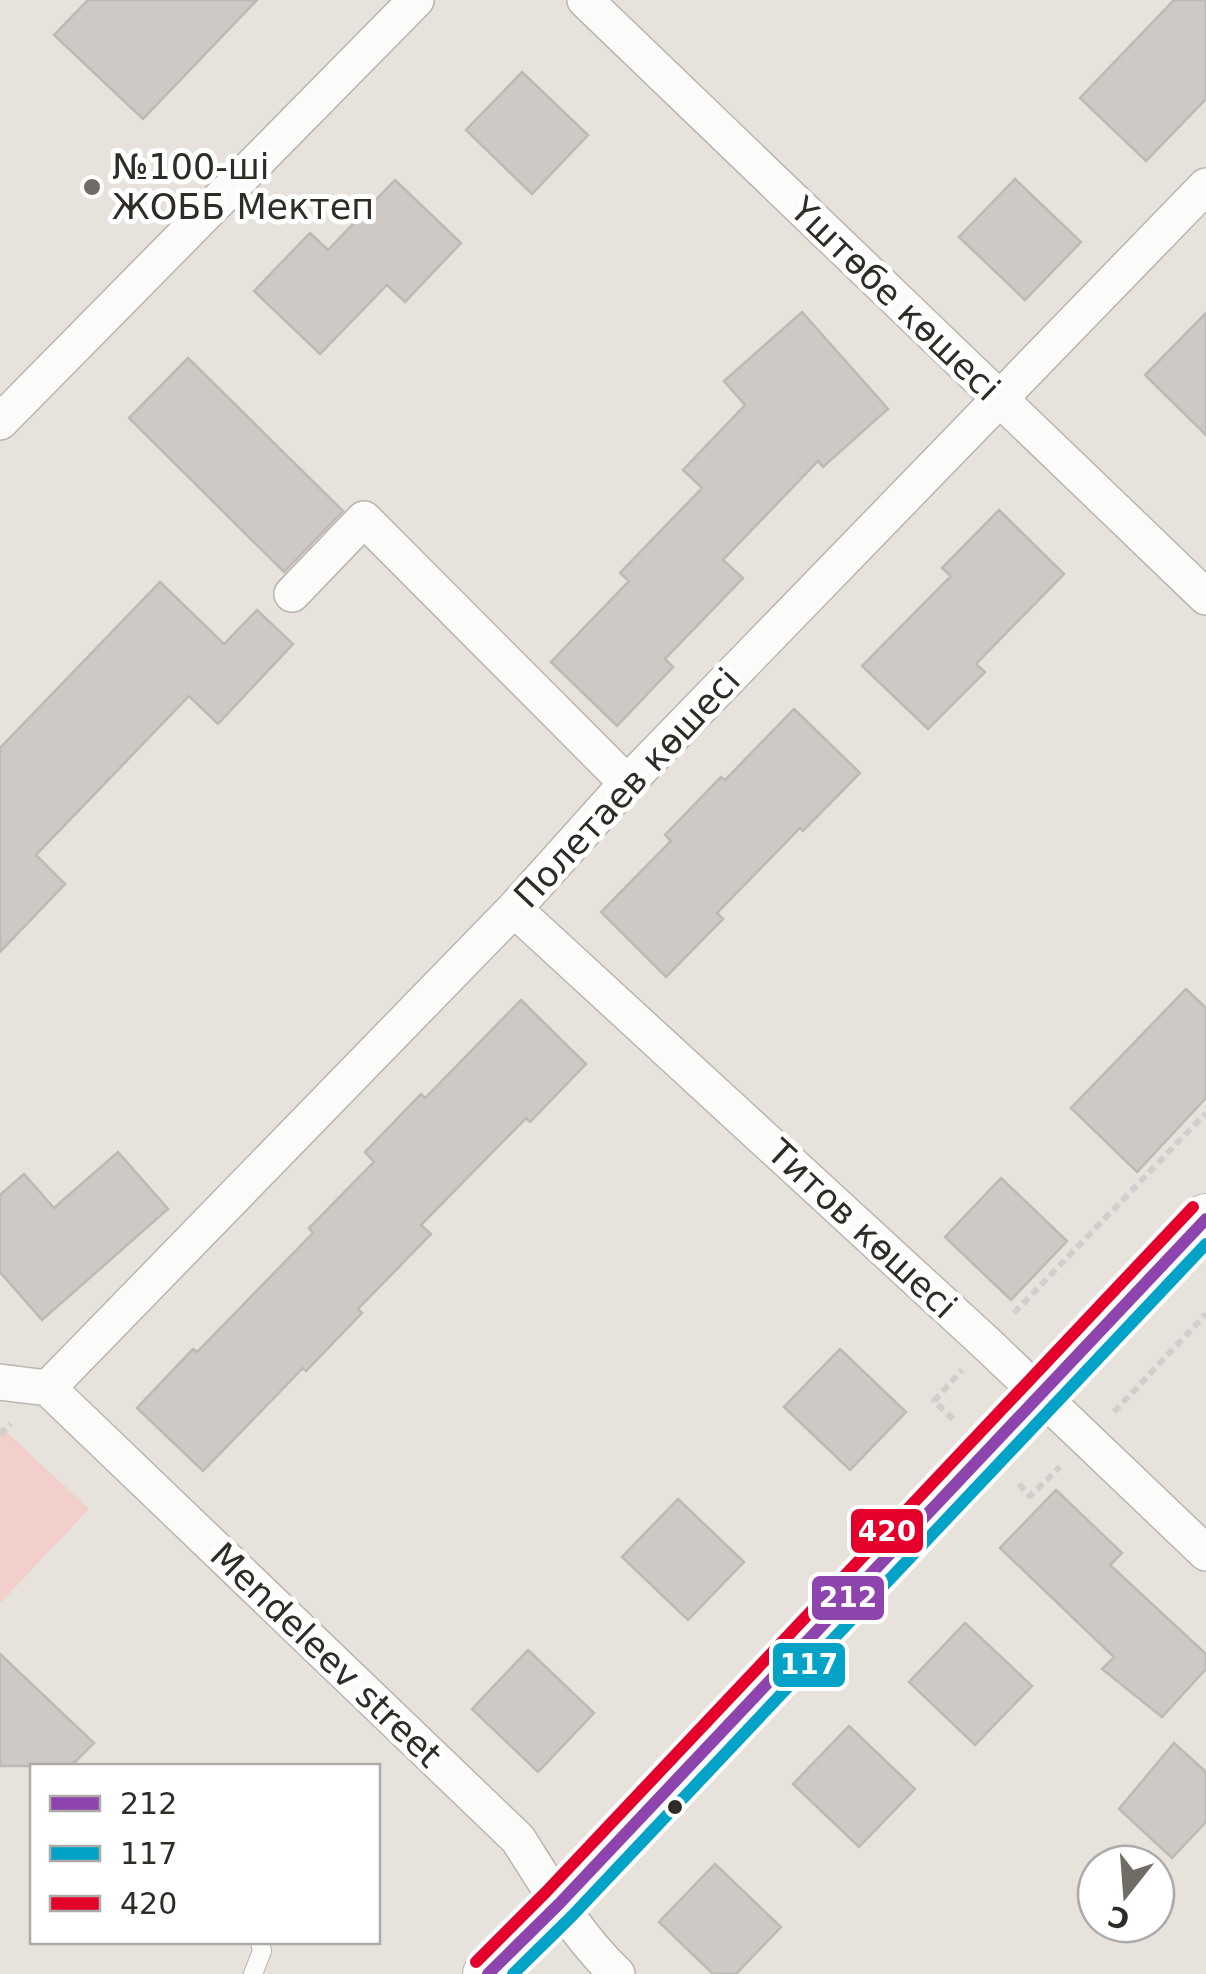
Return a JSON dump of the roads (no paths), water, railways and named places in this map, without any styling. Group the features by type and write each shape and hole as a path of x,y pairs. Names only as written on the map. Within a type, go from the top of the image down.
{"main road":[{"path":"488,1974 1206,1219"}],"street":[{"path":"0,422 416,0"},
{"name":"Үштөбе көшесі","path":"585,0 1206,597"},
{"name":"Полетаев көшесі","path":"48,1388 514,909 627,783 1206,186"},
{"path":"292,594 364,519 627,783"},
{"name":"Титов көшесі","path":"514,909 986,1343 1206,1553"},
{"path":"0,1382 48,1388"},
{"name":"Mendeleev street","path":"48,1388 518,1839 558,1904 616,1974"}],"lane":[{"path":"253,1974 262,1951 260,1944"}],"place":[{"name":"№100-ші ЖОББ Мектеп","path":"92,187"}]}
